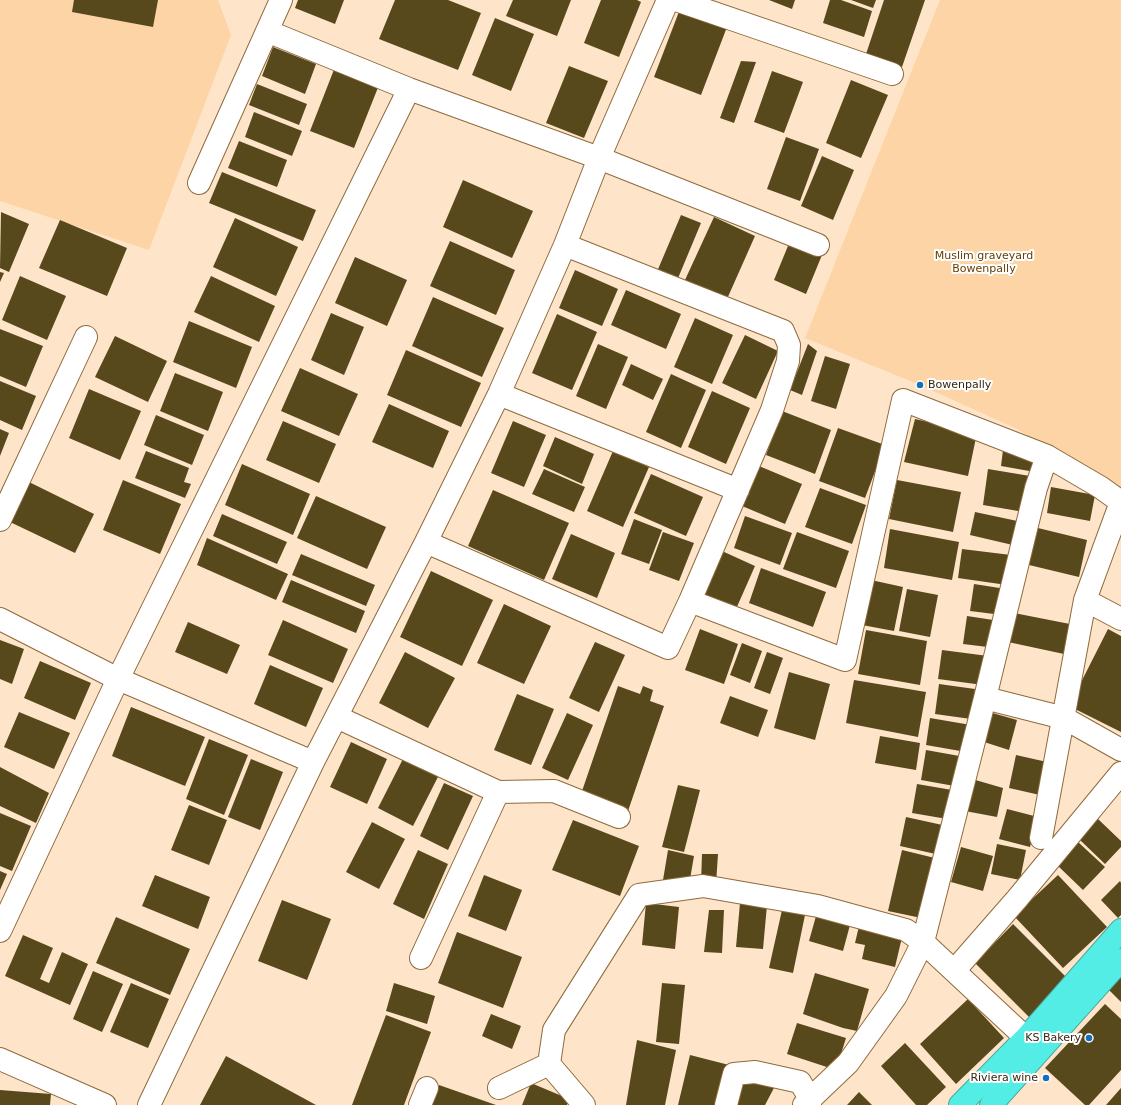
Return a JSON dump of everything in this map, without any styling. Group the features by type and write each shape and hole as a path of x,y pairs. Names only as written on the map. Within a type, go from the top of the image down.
{"highway":[{"path":"960,1105 1026,1038 1121,930"},
{"path":"991,1105 1121,960"}],"street":[{"path":"199,183 281,0"},
{"path":"149,1105 313,762 426,542 499,394 565,245 599,158 668,0"},
{"path":"676,0 892,74"},
{"path":"267,31 409,89 599,158 818,245"},
{"path":"0,931 118,679 409,89"},
{"path":"426,542 668,648 690,601 772,410 788,361 789,345 782,331 565,245"},
{"path":"0,520 86,337"},
{"path":"499,394 738,490"},
{"path":"690,601 845,660 903,400 1047,456 1100,487 1121,502 1085,600 1042,838"},
{"path":"726,1105 734,1074 755,1072 800,1082 807,1102 848,1063 896,996 923,942 985,698 1036,488 1047,456"},
{"path":"1085,600 1121,619"},
{"path":"0,619 118,679 313,762"},
{"path":"985,698 1064,718 1121,750"},
{"path":"337,717 498,792 554,791 619,817"},
{"path":"954,971 1017,899 1121,773"},
{"path":"421,958 498,792"},
{"path":"584,1105 549,1064 554,1030 639,895 703,886 818,906 906,930 923,942 1026,1038"},
{"path":"0,1059 105,1105"},
{"path":"499,1088 549,1064"}],"green space":[{"path":"0,0 218,0 231,35 149,250 0,201"},
{"name":"Muslim graveyard Bowenpally","path":"940,0 1121,0 1121,492 1017,429 920,385 805,338"}],"building":[{"path":"74,0 158,0 153,27 72,12"},
{"path":"298,0 344,0 335,24 295,8"},
{"path":"395,0 448,0 481,13 458,70 379,39"},
{"path":"513,0 571,0 557,36 506,16"},
{"path":"601,0 637,0 641,2 619,57 584,43"},
{"path":"769,0 795,0 792,9"},
{"path":"830,0 841,0 872,11 864,37 823,23"},
{"path":"851,0 876,0 873,8"},
{"path":"884,0 925,0 902,67 866,54"},
{"path":"680,9 727,27 701,95 654,77"},
{"path":"495,18 534,34 511,91 472,75"},
{"path":"273,47 316,64 305,94 262,76"},
{"path":"741,61 756,62 734,123 720,118"},
{"path":"569,66 608,81 584,138 546,123"},
{"path":"335,67 379,85 354,148 310,131"},
{"path":"772,71 803,82 784,133 754,122"},
{"path":"851,80 888,95 861,158 826,143"},
{"path":"257,84 307,104 299,125 249,105"},
{"path":"254,112 302,131 292,156 245,137"},
{"path":"786,137 819,149 800,201 767,189"},
{"path":"239,141 287,160 277,187 228,168"},
{"path":"822,156 854,170 833,220 801,206"},
{"path":"222,172 316,210 303,241 209,203"},
{"path":"463,180 533,211 512,258 443,227"},
{"path":"1,212 29,224 9,272 0,268"},
{"path":"681,215 701,223 676,283 656,274"},
{"path":"714,217 755,236 727,299 685,280"},
{"path":"235,218 298,247 276,296 213,267"},
{"path":"60,220 127,248 107,296 39,268"},
{"path":"450,241 515,270 496,315 430,286"},
{"path":"790,241 822,255 806,294 774,280"},
{"path":"355,257 407,280 387,326 335,303"},
{"path":"575,270 618,289 602,326 559,308"},
{"path":"0,272 4,273 0,282"},
{"path":"20,276 66,296 47,340 2,320"},
{"path":"211,276 275,306 259,342 194,312"},
{"path":"626,290 681,314 666,349 611,325"},
{"path":"433,297 504,328 482,377 412,346"},
{"path":"331,313 364,327 344,375 311,360"},
{"path":"557,314 597,332 572,390 532,373"},
{"path":"695,318 733,335 712,384 674,367"},
{"path":"189,321 252,347 236,388 173,362"},
{"path":"0,329 43,346 26,387 0,376"},
{"path":"745,335 778,351 756,399 722,383"},
{"path":"115,336 167,361 148,402 95,377"},
{"path":"598,344 628,357 606,409 576,396"},
{"path":"808,344 817,351 802,395 790,390"},
{"path":"406,350 481,383 461,427 387,395"},
{"path":"825,356 850,364 836,409 811,401"},
{"path":"631,364 663,379 653,400 622,385"},
{"path":"300,368 358,394 339,436 281,411"},
{"path":"175,373 223,392 208,431 160,411"},
{"path":"671,374 706,390 681,448 646,432"},
{"path":"0,381 36,396 22,430 0,420"},
{"path":"89,389 141,411 120,460 69,438"},
{"path":"712,391 750,408 726,464 688,447"},
{"path":"389,404 449,431 433,468 372,442"},
{"path":"782,411 831,430 815,474 766,455"},
{"path":"156,415 204,435 192,465 144,445"},
{"path":"915,419 977,433 968,476 904,462"},
{"path":"283,421 336,444 319,483 266,460"},
{"path":"513,421 546,435 524,487 491,473"},
{"path":"838,428 885,445 865,498 819,481"},
{"path":"0,429 9,433 0,456"},
{"path":"555,437 594,454 582,484 543,466"},
{"path":"1003,450 1038,456 1035,472 1001,466"},
{"path":"146,451 189,468 184,482 191,484 185,498 135,478"},
{"path":"613,451 649,467 623,527 587,511"},
{"path":"242,464 310,494 293,535 225,505"},
{"path":"759,466 802,484 785,524 742,506"},
{"path":"544,469 585,487 574,512 532,494"},
{"path":"988,469 1030,476 1024,512 983,505"},
{"path":"651,474 703,497 686,536 634,513"},
{"path":"123,480 181,504 160,554 103,530"},
{"path":"897,480 961,492 953,532 889,519"},
{"path":"29,482 94,514 75,553 10,522"},
{"path":"1051,487 1095,495 1090,521 1047,513"},
{"path":"820,488 866,505 852,544 805,527"},
{"path":"493,490 569,523 544,580 468,546"},
{"path":"316,496 386,527 367,569 297,538"},
{"path":"975,512 1022,522 1017,546 970,535"},
{"path":"222,514 287,542 277,564 213,536"},
{"path":"745,516 792,533 780,565 734,548"},
{"path":"634,519 662,530 649,564 621,554"},
{"path":"1038,528 1087,540 1079,577 1029,565"},
{"path":"890,529 959,542 952,580 884,568"},
{"path":"663,532 694,543 679,581 649,570"},
{"path":"797,532 849,551 836,588 783,569"},
{"path":"571,534 615,553 597,598 552,579"},
{"path":"207,538 288,574 276,600 197,565"},
{"path":"962,549 1011,555 1007,585 958,578"},
{"path":"722,551 755,566 736,609 703,595"},
{"path":"301,554 375,585 366,606 292,575"},
{"path":"761,568 826,592 813,627 749,603"},
{"path":"431,571 493,600 462,666 400,637"},
{"path":"291,580 365,611 356,633 282,602"},
{"path":"871,580 903,587 894,631 862,625"},
{"path":"974,584 1006,589 1002,615 970,611"},
{"path":"907,589 938,595 930,637 899,631"},
{"path":"504,604 551,626 524,684 477,663"},
{"path":"1014,613 1070,624 1064,654 1008,642"},
{"path":"967,616 1000,621 996,648 963,644"},
{"path":"283,620 348,649 333,683 268,655"},
{"path":"188,622 240,645 227,674 175,652"},
{"path":"700,629 738,644 724,684 685,670"},
{"path":"1108,629 1121,636 1121,732 1069,706"},
{"path":"866,630 927,641 920,685 858,674"},
{"path":"0,640 24,649 12,684 0,679"},
{"path":"595,642 625,655 599,712 569,698"},
{"path":"742,643 762,651 750,683 730,675"},
{"path":"942,650 988,656 983,685 938,679"},
{"path":"405,652 455,678 428,728 379,703"},
{"path":"767,652 783,658 770,694 754,688"},
{"path":"40,661 91,683 75,720 24,698"},
{"path":"270,665 323,688 306,727 254,704"},
{"path":"789,672 830,684 815,740 774,728"},
{"path":"854,680 926,692 918,737 846,723"},
{"path":"939,684 975,689 971,719 935,714"},
{"path":"618,686 640,694 643,686 653,690 650,701 664,706 628,811 581,794"},
{"path":"517,694 554,709 531,765 494,750"},
{"path":"730,696 768,710 758,737 720,723"},
{"path":"131,707 205,737 185,786 112,756"},
{"path":"19,712 70,733 54,769 4,747"},
{"path":"989,712 1017,720 1009,750 981,741"},
{"path":"567,713 593,725 568,780 542,768"},
{"path":"930,718 971,725 966,752 926,745"},
{"path":"880,736 920,743 916,770 875,763"},
{"path":"209,739 248,755 224,815 186,799"},
{"path":"351,742 387,759 367,804 330,787"},
{"path":"926,750 965,757 960,787 921,780"},
{"path":"405,755 440,773 413,826 378,808"},
{"path":"1016,755 1047,762 1040,795 1009,788"},
{"path":"251,759 283,772 260,830 228,817"},
{"path":"0,767 49,793 36,823 0,806"},
{"path":"972,779 1003,788 997,817 965,811"},
{"path":"444,783 473,796 448,850 420,836"},
{"path":"917,784 958,791 953,820 912,813"},
{"path":"678,785 700,790 684,852 662,847"},
{"path":"189,805 227,820 209,865 171,850"},
{"path":"1007,809 1038,817 1030,847 999,839"},
{"path":"0,813 31,826 12,871 0,866"},
{"path":"906,817 947,826 940,855 900,846"},
{"path":"1098,819 1121,841 1121,847 1105,864 1079,839"},
{"path":"573,820 639,846 620,896 552,870"},
{"path":"372,822 405,839 379,889 346,872"},
{"path":"1078,842 1105,867 1083,890 1057,865"},
{"path":"997,844 1026,850 1020,880 991,874"},
{"path":"961,847 993,856 983,891 951,882"},
{"path":"418,850 448,864 424,919 393,904"},
{"path":"668,850 694,856 689,885 663,880"},
{"path":"902,850 939,859 926,919 888,911"},
{"path":"702,854 718,854 716,884 701,883"},
{"path":"0,871 7,874 0,890"},
{"path":"155,875 210,897 198,929 142,906"},
{"path":"484,875 522,890 506,931 468,916"},
{"path":"1058,875 1107,927 1063,968 1014,916"},
{"path":"1120,881 1121,915 1118,918 1101,900"},
{"path":"282,900 331,919 307,980 258,961"},
{"path":"646,903 679,907 675,949 642,945"},
{"path":"740,903 767,905 763,949 736,947"},
{"path":"709,910 724,910 722,953 704,952"},
{"path":"782,910 805,915 793,973 769,968"},
{"path":"816,916 850,925 843,951 809,941"},
{"path":"116,917 190,949 170,995 96,963"},
{"path":"860,922 903,933 895,967 862,959 865,945 855,943"},
{"path":"1013,924 1067,978 1029,1017 975,963"},
{"path":"457,932 522,957 503,1008 438,983"},
{"path":"23,935 53,948 40,979 49,983 62,952 88,964 70,1005 5,976"},
{"path":"1121,968 1121,1002 1105,986"},
{"path":"93,971 123,984 102,1032 73,1019"},
{"path":"815,973 869,989 857,1031 843,1028 803,1014"},
{"path":"131,983 169,999 148,1048 110,1032"},
{"path":"394,983 435,996 427,1024 386,1011"},
{"path":"662,983 685,985 679,1044 656,1042"},
{"path":"968,999 1004,1038 956,1084 920,1044"},
{"path":"1105,1004 1121,1019 1121,1070 1089,1105 1085,1105 1045,1068"},
{"path":"491,1014 521,1026 512,1049 482,1036"},
{"path":"386,1015 431,1032 404,1105 352,1105"},
{"path":"797,1023 846,1038 836,1070 787,1054"},
{"path":"637,1040 676,1050 665,1105 626,1105"},
{"path":"905,1043 946,1087 927,1105 916,1105 881,1066"},
{"path":"690,1055 733,1066 724,1105 678,1105"},
{"path":"226,1056 316,1105 200,1105"},
{"path":"740,1078 775,1086 765,1105 734,1105"},
{"path":"531,1083 569,1099 567,1105 522,1105"},
{"path":"439,1085 496,1105 432,1105"},
{"path":"1121,1088 1121,1105 1106,1105"},
{"path":"0,1090 51,1094 50,1105 0,1105"},
{"path":"859,1092 872,1105 847,1105"}],"place":[{"name":"Bowenpally","path":"920,385"},
{"name":"KS Bakery","path":"1089,1038"},
{"name":"Riviera wine","path":"1046,1078"}]}
